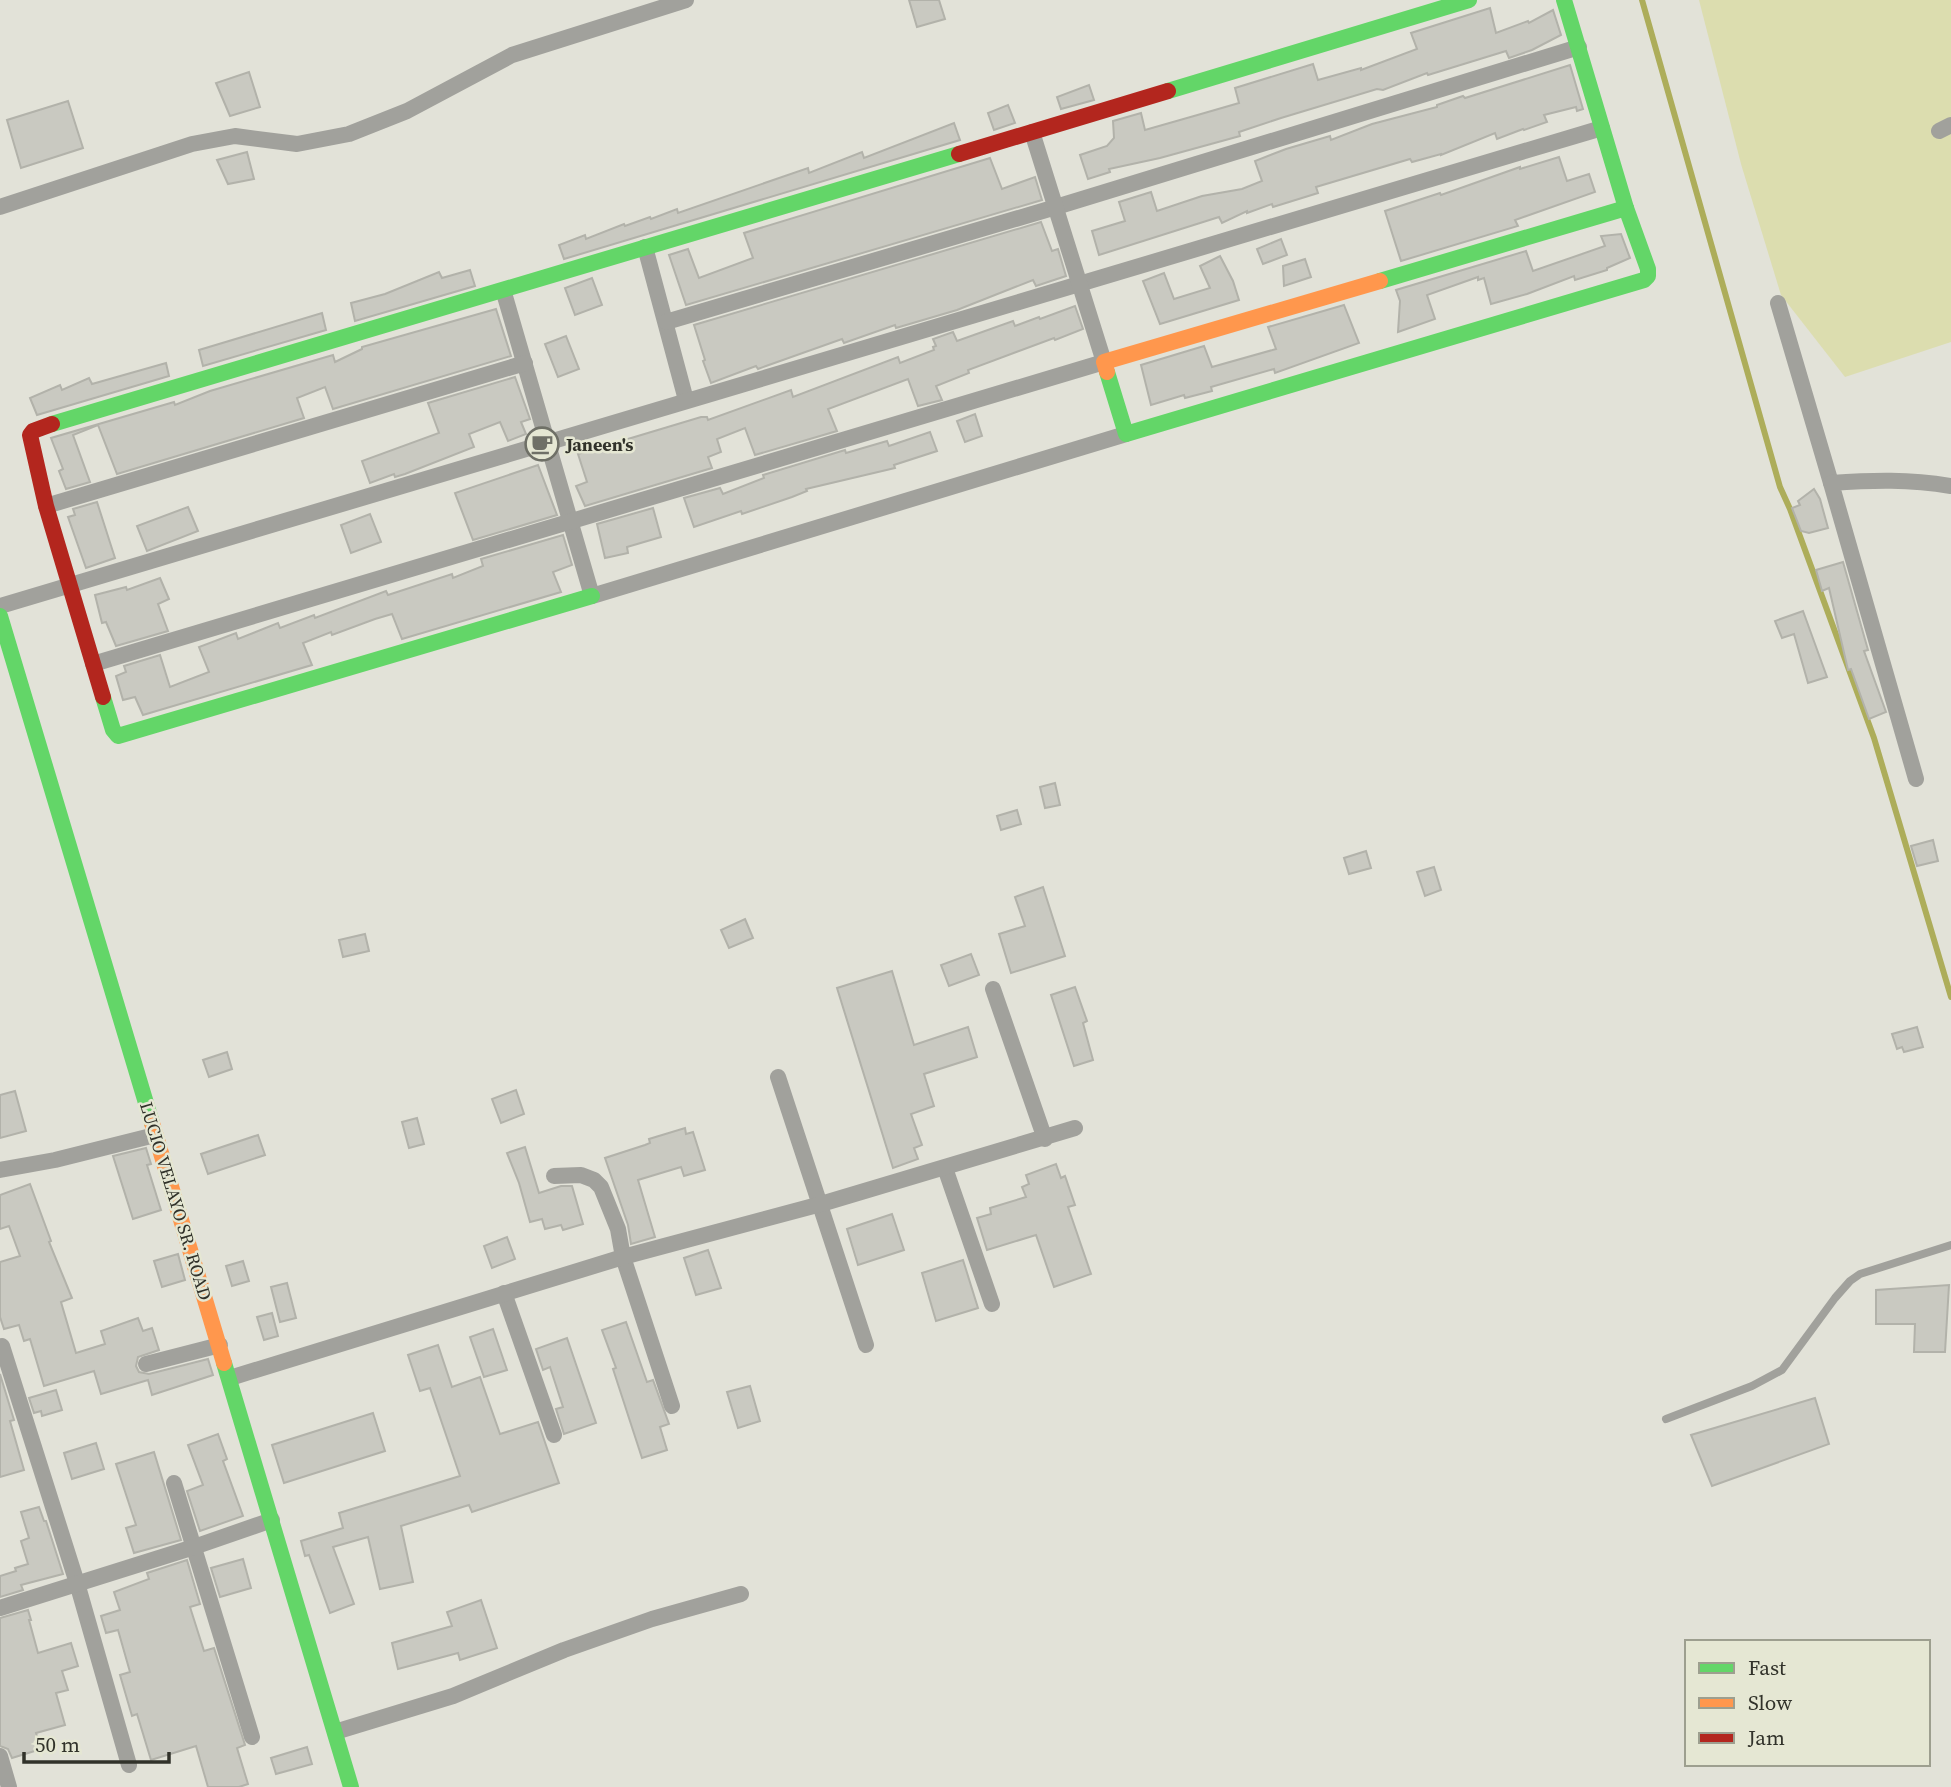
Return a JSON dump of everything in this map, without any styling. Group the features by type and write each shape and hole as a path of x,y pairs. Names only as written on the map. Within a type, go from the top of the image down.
{"street":[{"path":"0,207 192,144 235,136 297,144 349,134 407,111 512,55 687,0"},
{"path":"1469,0 1126,106 645,247 504,293 38,428 30,435 30,440 46,506 113,730 118,736 123,735 1644,280 1648,269 1626,208 1564,0"},
{"path":"666,322 1056,207 1579,47"},
{"path":"0,606 1602,128"},
{"path":"1032,132 1126,434"},
{"path":"93,664 1626,208"},
{"path":"645,247 687,400"},
{"path":"504,293 592,596"},
{"path":"1778,303 1916,779"},
{"path":"46,506 525,363"},
{"path":"1831,483 1878,479 1916,480 1951,486"},
{"name":"LUCIO VELAYO SR. ROAD","path":"0,616 6,655 220,1345 351,1787"},
{"path":"993,989 1045,1139"},
{"path":"778,1076 866,1345"},
{"path":"230,1378 623,1257 821,1205 1075,1128"},
{"path":"0,1170 55,1160 155,1135"},
{"path":"945,1168 992,1304"},
{"path":"554,1176 581,1175 594,1180 601,1187 618,1229 623,1257 672,1406"},
{"path":"504,1293 554,1435"},
{"path":"146,1364 220,1345"},
{"path":"2,1346 77,1583 129,1765"},
{"path":"174,1483 252,1737"},
{"path":"0,1608 272,1520"},
{"path":"335,1732 453,1696 564,1650 652,1619 741,1594"},
{"path":"0,1756 9,1787"}],"lane":[{"path":"1665,1419 1752,1386 1782,1370 1835,1298 1860,1274 1951,1245"}],"green space":[{"path":"1699,0 1951,0 1951,342 1845,377 1781,295 1741,164"}],"building":[{"path":"909,0 939,0 945,19 917,27"},
{"path":"1490,8 1496,33 1528,21 1529,23 1553,10 1561,35 1509,58 1506,51 1428,75 1427,73 1383,90 1377,89 1239,132 1240,136 1109,169 1110,172 1088,179 1080,155 1107,146 1114,138 1113,121 1141,113 1145,130 1239,103 1235,88 1313,64 1318,80 1361,70 1417,49 1411,33"},
{"path":"1570,65 1583,109 1577,111 1576,107 1544,115 1547,122 1497,139 1495,133 1441,155 1412,162 1410,159 1316,187 1318,193 1273,207 1272,204 1247,211 1222,223 1219,217 1099,255 1092,231 1125,221 1119,202 1151,192 1157,211 1202,196 1242,189 1262,181 1255,161 1286,149 1330,136 1331,140 1372,124 1437,107 1463,96 1465,98"},
{"path":"249,72 260,107 230,116 216,83"},
{"path":"1089,85 1094,100 1061,109 1057,97"},
{"path":"68,101 83,148 21,168 7,120"},
{"path":"1008,105 1015,123 994,130 988,113"},
{"path":"954,123 960,140 564,259 559,245 585,235 586,239 624,224 625,226 650,217 651,219 677,209 678,213 808,168 809,173 862,152 864,158"},
{"path":"247,152 254,179 228,184 217,160"},
{"path":"1559,157 1567,181 1589,174 1595,192 1515,220 1518,226 1401,261 1385,211"},
{"path":"990,158 1002,189 1035,177 1042,200 686,305 669,255 688,249 699,278 753,258 744,233"},
{"path":"1041,222 1052,251 1058,249 1066,276 1036,286 1033,280 957,310 896,328 895,325 844,343 842,339 711,383 694,325"},
{"path":"1621,234 1630,258 1607,270 1575,280 1574,276 1491,304 1484,278 1478,280 1478,277 1427,295 1435,319 1398,332 1400,301 1396,290 1526,251 1533,271 1605,246 1601,236"},
{"path":"1281,239 1287,255 1263,264 1257,249"},
{"path":"1220,256 1239,300 1160,324 1143,281 1164,273 1174,299 1210,288 1200,266"},
{"path":"1305,259 1311,277 1284,286 1283,266"},
{"path":"470,270 475,286 355,321 351,303 385,294 439,272 442,278"},
{"path":"592,278 602,305 575,315 565,288"},
{"path":"1344,305 1359,343 1275,373 1274,369 1211,387 1212,391 1185,398 1184,395 1151,405 1141,365 1204,346 1212,367 1276,349 1268,327"},
{"path":"1075,306 1083,329 968,370 969,373 936,386 942,400 918,406 908,379 828,409 837,431 755,455 745,428 717,439 721,452 708,457 712,468 585,506 576,486 587,482 578,454 701,417 707,417 708,420 791,390 793,397 898,357 900,363 934,350 933,347 936,346 933,339 953,332 957,341 1013,321 1015,326"},
{"path":"496,309 511,356 333,409 325,387 297,398 304,418 117,474 98,425 73,435 90,482 66,489 59,471 63,469 51,438 174,402 175,405 210,391 333,355 335,362 362,347"},
{"path":"322,313 326,330 203,366 199,350"},
{"path":"566,336 579,369 558,377 545,344"},
{"path":"166,363 169,376 37,415 30,398 60,385 62,390 89,378 92,384"},
{"path":"515,377 530,419 521,422 526,434 508,441 500,422 469,434 474,447 405,474 395,477 394,474 370,483 362,461 439,433 428,403"},
{"path":"975,414 982,436 965,442 957,421"},
{"path":"930,432 937,451 894,465 895,468 806,489 807,491 792,497 742,514 741,511 694,527 684,498 720,488 723,494 764,478 763,475 845,450 846,453 887,441 889,446"},
{"path":"538,465 557,515 473,540 455,493"},
{"path":"1814,489 1820,499 1828,528 1809,533 1801,531 1792,508 1800,505 1798,501"},
{"path":"97,502 115,558 86,568 68,517 75,515 73,509"},
{"path":"188,507 198,531 147,551 137,526"},
{"path":"653,508 661,537 627,547 628,553 605,558 597,524"},
{"path":"370,514 381,542 351,553 341,525"},
{"path":"563,535 572,565 553,572 561,592 402,639 392,614 375,619 303,643 312,665 143,715 135,697 123,700 116,676 126,672 124,666 160,655 170,687 209,672 199,647 236,633 238,639 278,623 280,628 314,615 315,618 386,591 388,595 452,574 453,578 483,566 481,559"},
{"path":"1843,562 1868,650 1864,651 1886,712 1869,719 1851,669 1848,670 1829,588 1822,591 1816,570"},
{"path":"160,578 169,599 158,604 168,631 116,646 106,622 102,623 95,595 126,587 127,590"},
{"path":"1803,611 1827,677 1808,683 1794,634 1782,638 1775,621"},
{"path":"1055,783 1060,805 1045,808 1040,787"},
{"path":"1017,810 1021,824 1001,830 997,816"},
{"path":"1933,840 1938,861 1917,866 1911,846"},
{"path":"1366,851 1371,868 1349,874 1344,858"},
{"path":"1434,867 1441,890 1425,896 1417,872"},
{"path":"1043,887 1065,956 1011,973 999,934 1025,926 1015,897"},
{"path":"745,919 753,938 729,948 721,930"},
{"path":"365,934 369,951 343,957 339,940"},
{"path":"971,954 979,975 949,986 941,965"},
{"path":"892,971 914,1045 968,1027 977,1057 924,1074 934,1106 911,1114 922,1145 914,1148 918,1159 893,1168 837,988"},
{"path":"1075,987 1087,1021 1083,1023 1093,1060 1074,1066 1051,995"},
{"path":"1917,1027 1923,1047 1904,1052 1902,1047 1897,1049 1892,1034"},
{"path":"227,1052 232,1069 209,1077 203,1060"},
{"path":"516,1090 524,1114 501,1123 492,1099"},
{"path":"15,1091 26,1131 0,1138 0,1095"},
{"path":"417,1118 424,1144 409,1148 402,1122"},
{"path":"685,1128 686,1134 693,1132 705,1170 684,1176 681,1167 638,1180 655,1237 631,1244 628,1225 605,1158 650,1143 649,1139"},
{"path":"258,1135 265,1155 208,1174 201,1154"},
{"path":"525,1147 539,1193 561,1186 572,1186 583,1224 563,1230 561,1225 545,1229 542,1219 530,1222 507,1153"},
{"path":"146,1148 151,1164 147,1165 161,1210 133,1219 113,1156"},
{"path":"1056,1164 1061,1178 1065,1176 1075,1205 1068,1207 1091,1274 1054,1287 1036,1235 987,1250 977,1218 991,1214 990,1208 1026,1197 1022,1187 1029,1184 1026,1175"},
{"path":"30,1184 51,1241 49,1242 72,1298 61,1302 76,1353 105,1344 101,1331 138,1318 143,1331 152,1328 159,1350 138,1357 136,1366 139,1372 149,1374 208,1359 213,1375 152,1395 148,1380 101,1394 94,1371 44,1386 30,1339 24,1341 19,1325 4,1329 0,1317 0,1262 20,1256 9,1226 0,1229 0,1195"},
{"path":"892,1214 904,1250 858,1265 847,1229"},
{"path":"507,1237 515,1259 492,1268 484,1246"},
{"path":"708,1250 721,1288 696,1295 684,1258"},
{"path":"178,1254 185,1280 162,1287 154,1261"},
{"path":"963,1260 978,1308 936,1321 922,1273"},
{"path":"243,1261 249,1281 232,1286 226,1266"},
{"path":"287,1283 296,1318 280,1322 271,1287"},
{"path":"1949,1285 1945,1352 1914,1352 1915,1324 1876,1324 1876,1290"},
{"path":"272,1313 278,1336 264,1340 257,1317"},
{"path":"626,1322 647,1382 653,1380 669,1424 660,1427 667,1450 642,1458 602,1330"},
{"path":"493,1329 507,1370 484,1377 470,1337"},
{"path":"567,1338 596,1423 564,1434 556,1409 563,1407 550,1367 543,1370 536,1349"},
{"path":"438,1345 452,1387 480,1377 500,1434 538,1422 559,1483 472,1512 469,1505 401,1526 413,1582 380,1589 368,1537 333,1547 354,1604 330,1613 309,1555 305,1556 301,1541 343,1528 339,1513 460,1476 430,1388 420,1391 408,1355"},
{"path":"0,1374 14,1420 10,1421 24,1470 0,1477"},
{"path":"750,1386 760,1421 738,1428 727,1392"},
{"path":"56,1390 62,1410 42,1416 41,1411 34,1413 29,1398"},
{"path":"1815,1398 1829,1444 1712,1486 1691,1435"},
{"path":"373,1413 385,1451 284,1483 272,1445"},
{"path":"218,1434 227,1459 223,1461 243,1516 200,1531 187,1491 203,1485 188,1445"},
{"path":"96,1443 104,1469 72,1479 64,1453"},
{"path":"154,1452 181,1540 134,1553 126,1528 136,1525 116,1464"},
{"path":"39,1507 63,1574 21,1585 23,1590 0,1597 0,1576 28,1564 21,1541 29,1538 21,1512"},
{"path":"243,1559 251,1588 220,1597 211,1568"},
{"path":"187,1560 200,1604 190,1607 204,1651 214,1648 245,1745 237,1748 248,1784 239,1787 208,1787 196,1746 151,1760 137,1714 132,1716 120,1675 130,1672 118,1630 106,1633 101,1616 120,1610 114,1592 149,1579 147,1573"},
{"path":"481,1600 497,1648 460,1660 458,1653 398,1669 392,1643 452,1626 447,1612"},
{"path":"28,1610 38,1653 71,1643 78,1666 62,1671 68,1690 56,1693 65,1725 36,1733 41,1749 12,1758 8,1749 0,1746 0,1618"},
{"path":"307,1747 312,1764 276,1774 271,1758"}],"waterway":[{"path":"1642,0 1780,487 1874,738 1951,997"}],"traffic: fast":[{"path":"1168,91 1469,0"},
{"path":"1107,372 1126,434 1644,280 1648,276 1648,269 1626,208 1564,0"},
{"path":"52,424 959,154"},
{"path":"1380,281 1626,208"},
{"path":"103,697 113,730 118,736 592,596"},
{"path":"0,616 152,1123"},
{"path":"224,1363 351,1787"}],"traffic: slow":[{"path":"1107,372 1104,362 1380,281"},
{"path":"152,1123 224,1363"}],"traffic: jam":[{"path":"959,154 1168,91"},
{"path":"52,424 33,431 30,435 46,506 103,697"}],"place":[{"name":"Janeen's","path":"542,444"}]}
